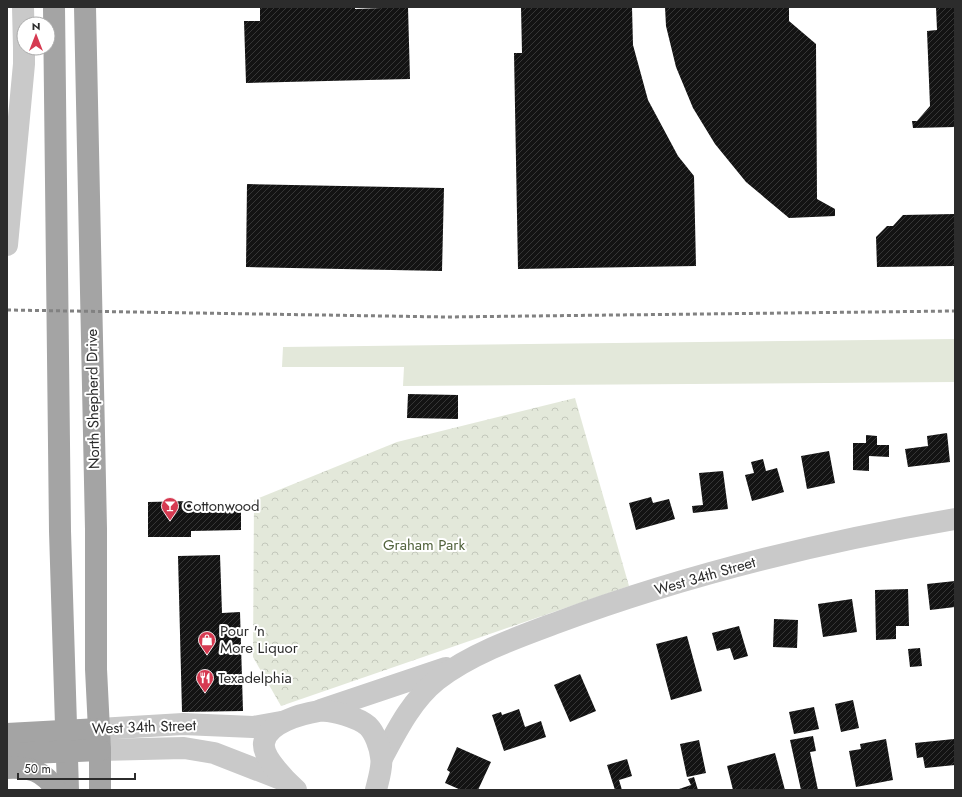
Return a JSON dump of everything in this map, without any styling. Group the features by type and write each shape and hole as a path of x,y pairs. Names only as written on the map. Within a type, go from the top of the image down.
{"main road":[{"path":"54,7 60,531 68,790"},
{"name":"North Shepherd Drive","path":"85,7 96,529 96,669 100,740 100,790"},
{"name":"West 34th Street","path":"7,734 66,741 100,740"},
{"name":"West 34th Street","path":"7,754 66,741"},
{"path":"7,768 25,768 35,770 51,782 56,790"}],"street":[{"path":"7,245 13,122 23,56"},
{"name":"West 34th Street","path":"382,758 406,716 421,695 438,679 464,663 518,637 608,604 804,549 955,518"},
{"name":"West 34th Street","path":"100,740 183,724 253,727 281,722 320,711 464,663"},
{"path":"320,711 354,718 368,726 374,735 382,758 376,790"},
{"path":"281,722 268,731 264,743 267,756 291,785"},
{"name":"West 34th Street","path":"100,740 184,748 214,753 291,785"}],"green space":[{"path":"955,339 955,382 403,386 404,367 282,367 283,347"},
{"name":"Graham Park","path":"575,398 629,586 281,706 253,657 254,500 397,442"}],"building":[{"path":"260,7 355,7 355,9 408,7 410,79 246,83 244,21 260,21"},
{"path":"521,7 632,7 633,45 648,100 678,156 694,176 696,266 518,269 514,53 522,53"},
{"path":"665,7 789,7 789,21 816,44 817,199 835,209 835,216 789,218 746,182 715,144 693,108 676,67 666,26"},
{"path":"936,7 955,7 955,127 913,128 912,121 917,121 930,106 927,31 937,30"},
{"path":"247,184 444,188 442,271 246,267"},
{"path":"955,214 955,266 877,267 876,237 887,226 893,226 903,215"},
{"path":"408,394 458,395 458,419 407,418"},
{"path":"947,433 950,462 908,467 905,449 928,446 927,436"},
{"path":"866,435 877,436 877,445 889,445 889,457 869,456 869,471 853,470 853,443 866,443"},
{"path":"829,451 835,483 807,489 801,456"},
{"path":"763,459 766,471 777,468 784,492 752,501 745,475 754,473 751,462"},
{"path":"723,471 728,509 693,513 692,506 703,505 699,473"},
{"path":"651,497 653,503 669,499 675,519 636,530 629,503"},
{"name":"Cottonwood","path":"191,501 191,511 241,511 241,530 191,531 191,537 148,537 148,502"},
{"path":"220,555 222,613 240,612 243,711 182,712 178,556"},
{"path":"955,581 955,607 930,610 927,584"},
{"path":"908,589 909,626 896,626 896,639 876,640 875,590"},
{"path":"852,599 857,632 823,637 818,604"},
{"path":"774,619 798,620 797,648 773,647"},
{"path":"739,626 748,656 734,660 730,648 717,651 712,633"},
{"path":"687,636 702,691 671,700 656,644"},
{"path":"920,648 922,666 910,667 908,649"},
{"path":"580,674 596,711 570,722 554,685"},
{"path":"853,700 859,728 841,732 835,704"},
{"path":"814,707 819,729 794,734 789,712"},
{"path":"519,709 525,727 541,721 546,737 504,751 492,715 501,712 502,715"},
{"path":"813,736 816,751 810,752 818,790 801,790 790,740"},
{"path":"886,739 893,780 856,787 849,751 861,749 860,744"},
{"path":"954,739 955,765 925,768 923,757 917,758 915,743"},
{"path":"699,740 706,773 687,777 680,744"},
{"path":"457,747 491,762 478,790 461,790 445,783 450,772 447,770"},
{"path":"775,753 785,790 733,790 727,766"},
{"path":"627,759 632,776 619,780 622,790 615,790 607,765"},
{"path":"694,777 698,790 676,790 691,785 688,779"}],"railway":[{"path":"7,310 447,317 955,311"}],"place":[{"name":"Cottonwood","path":"170,521"},
{"name":"Pour 'n More Liquor","path":"207,655"},
{"name":"Texadelphia","path":"205,693"}]}
